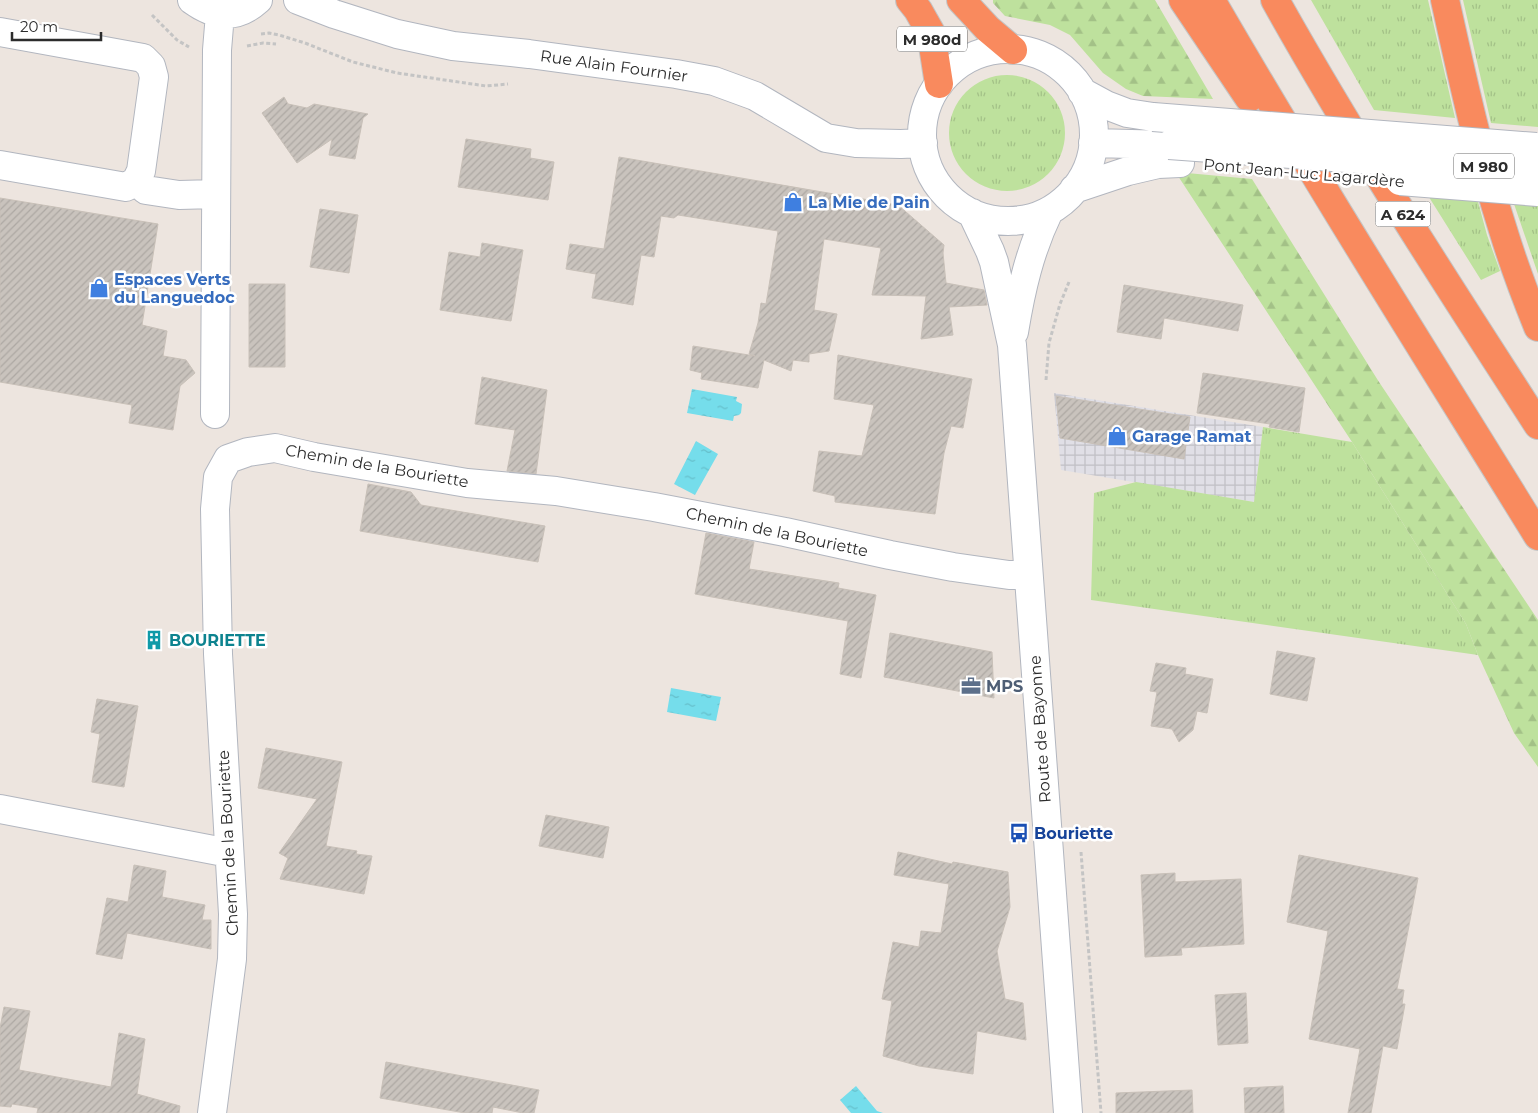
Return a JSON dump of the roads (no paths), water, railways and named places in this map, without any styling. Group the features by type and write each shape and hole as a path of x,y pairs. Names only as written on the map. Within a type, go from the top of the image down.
{"highway":[{"name":"M 980d","path":"910,0 931,33 939,84"},
{"path":"961,0 988,29 1013,50"},
{"path":"1183,0 1249,98 1384,288"},
{"path":"1211,0 1266,95 1538,536"},
{"name":"A 624","path":"1275,0 1315,71 1395,202 1538,425"},
{"name":"M 980","path":"1445,0 1482,160 1502,230 1538,327"}],"street":[{"path":"192,0 204,9 220,14 232,14 258,0"},
{"name":"Rue Alain Fournier","path":"298,0 334,14 397,34 453,46 529,54 714,81 755,96 826,138 856,143 923,143"},
{"path":"215,414 216,194 220,14"},
{"path":"0,32 143,58 151,66 154,77 141,171 136,181 126,187 0,166"},
{"path":"1013,50 1036,54 1052,62 1067,73 1082,92 1089,108 1093,126 1093,143 1090,160 1084,176 1063,201 1049,211 1024,220 997,221 984,218 959,205 947,196 930,172 923,143 925,112 939,84 956,67 977,55 995,51 1013,50"},
{"path":"1082,92 1127,113 1152,117 1537,155"},
{"path":"1093,143 1174,154 1537,155"},
{"name":"Pont Jean-Luc Lagardère","path":"1074,189 1128,170 1158,164 1174,154 1538,192"},
{"path":"136,181 146,190 179,195 216,194"},
{"name":"Route de Bayonne","path":"1012,346 1030,255 1049,211"},
{"name":"Route de Bayonne","path":"972,213 990,251 1012,346 1068,1113"},
{"name":"Chemin de la Bouriette","path":"212,1113 232,959 233,914 218,654 215,509 218,477 228,459 248,452 275,448 314,457 467,483 556,491 654,507 775,530 890,556 953,567 1028,575"},
{"path":"0,810 230,853"}],"water":[{"path":"692,389 737,397 736,401 742,404 741,413 734,416 733,421 687,413"},
{"path":"696,441 718,454 695,495 674,484"},
{"path":"671,688 721,697 716,721 667,712"},
{"path":"856,1086 877,1111 883,1113 851,1113 840,1100"}],"place":[{"name":"La Mie de Pain","path":"793,202"},
{"name":"Espaces Verts du Languedoc","path":"99,288"},
{"name":"Garage Ramat","path":"1117,436"},
{"name":"BOURIETTE","path":"154,640"},
{"name":"MPS","path":"971,686"},
{"name":"Bouriette","path":"1019,833"}]}
